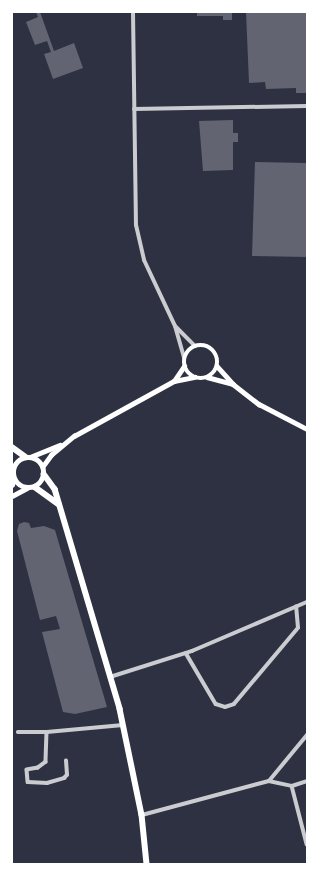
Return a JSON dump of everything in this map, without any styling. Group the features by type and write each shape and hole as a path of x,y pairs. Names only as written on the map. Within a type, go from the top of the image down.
{"main road":[{"path":"174,381 184,366 184,358 195,346 210,348 217,358 217,366 233,384 272,413 307,429"},
{"path":"184,366 195,377"},
{"path":"206,377 217,366"},
{"path":"27,488 13,482 13,469 19,461 63,444 174,381 195,377 206,377 233,384"},
{"path":"43,466 63,444"},
{"path":"12,447 28,457 38,460 43,466 44,474 41,482 35,487 27,488 12,496"},
{"path":"44,474 55,489 58,504 123,725 142,816 147,864"},
{"path":"35,487 58,504"}],"street":[{"path":"133,12 135,220 144,260 175,326 184,358"},
{"path":"134,109 307,106"},
{"path":"175,326 195,346"},
{"path":"110,677 186,653 307,602"},
{"path":"186,653 216,704 225,707 234,704 298,628 296,607"},
{"path":"18,732 47,732 123,725"},
{"path":"47,732 46,762 38,768 27,770 28,782 46,783 64,778 67,775 66,761"},
{"path":"270,781 307,735"},
{"path":"142,816 270,781 292,786 307,781"},
{"path":"292,786 307,844"}],"building":[{"path":"36,12 40,12 54,51 74,43 83,68 53,79 44,54 51,52 47,41 35,45 26,22 38,17"},
{"path":"197,12 232,12 232,20 223,20 223,16 197,16"},
{"path":"246,12 307,12 307,93 296,93 296,88 266,89 265,82 249,83"},
{"path":"233,120 233,133 238,133 238,142 233,142 233,170 203,171 199,121"},
{"path":"255,162 307,163 307,257 252,256"},
{"path":"24,522 29,523 31,528 44,526 55,530 107,707 75,714 63,712 42,632 60,629 56,616 40,620 17,531 19,524"}]}
